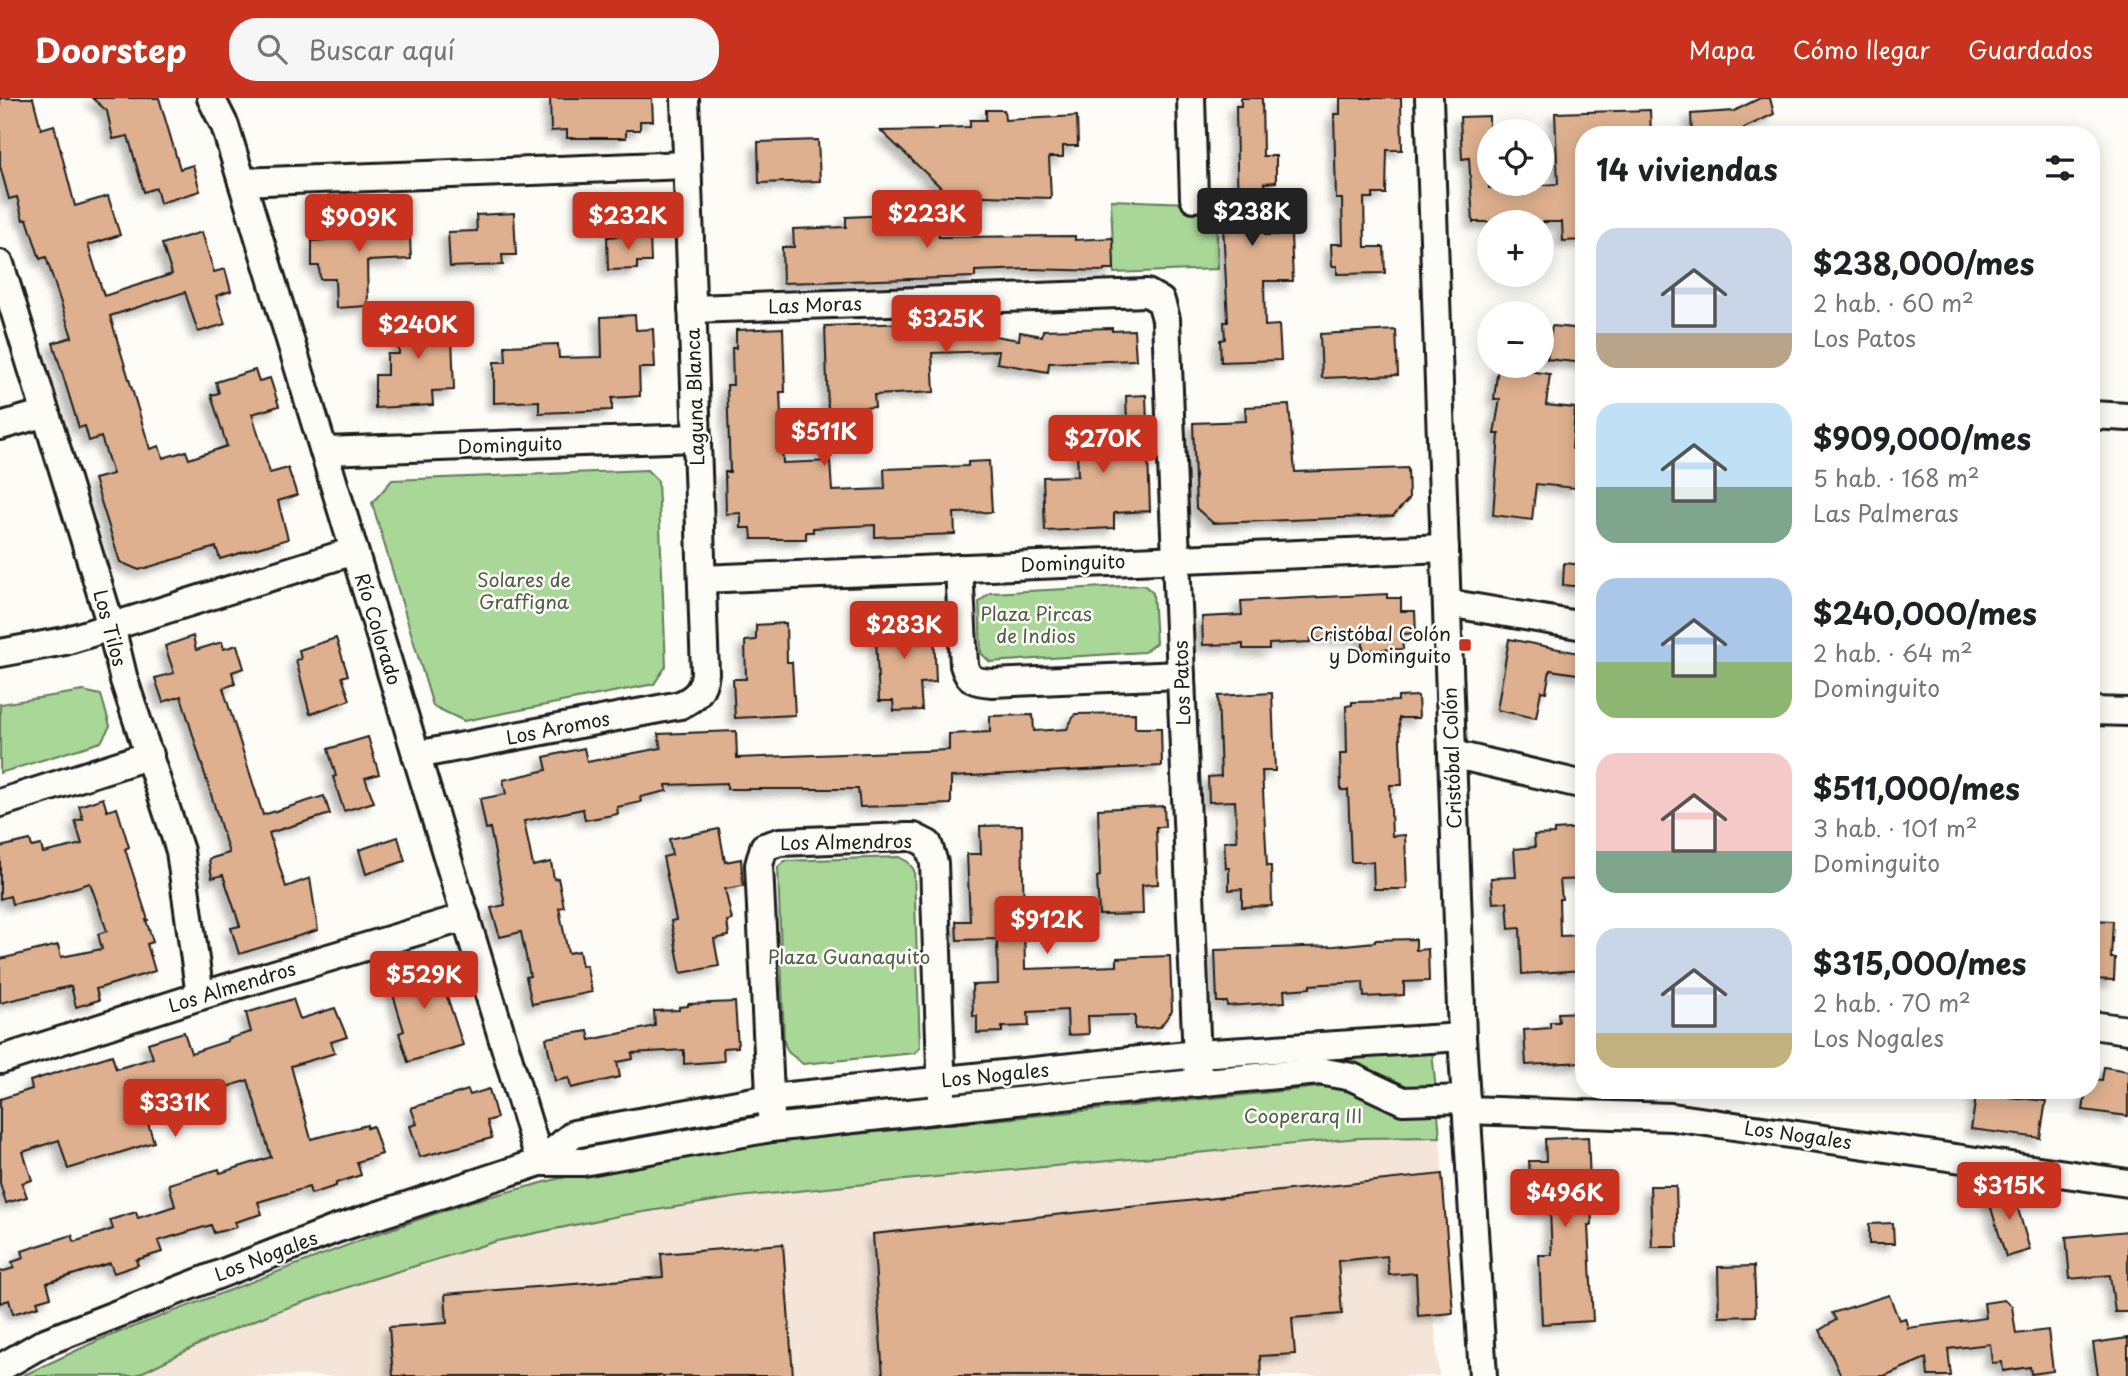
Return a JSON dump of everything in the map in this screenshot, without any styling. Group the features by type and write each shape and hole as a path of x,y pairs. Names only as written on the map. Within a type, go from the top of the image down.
{"street":[{"name":"Río Colorado","path":"211,98 225,126 540,1163"},
{"name":"Laguna Blanca","path":"685,98 705,673 698,695"},
{"path":"1191,98 1194,198"},
{"name":"Cristóbal Colón","path":"1429,98 1462,1037 1483,1376"},
{"path":"242,182 687,164"},
{"name":"Los Tilos","path":"0,264 111,626 124,680 180,851 200,996"},
{"name":"Las Moras","path":"692,309 1147,293"},
{"name":"Los Patos","path":"1147,293 1156,295 1161,300 1166,319 1198,1083"},
{"path":"0,426 46,413"},
{"path":"2100,415 2128,417"},
{"name":"Dominguito","path":"324,451 696,438"},
{"name":"Dominguito","path":"702,579 1445,548"},
{"path":"0,653 65,641 354,551"},
{"path":"959,568 964,665 969,678 975,682 1181,675"},
{"path":"1447,603 1575,624"},
{"name":"Los Aromos","path":"416,755 680,705 698,695"},
{"path":"2100,711 2128,712"},
{"path":"1452,754 1575,783"},
{"path":"0,803 150,755"},
{"name":"Los Almendros","path":"770,1098 759,865 764,847 780,842 914,837 928,844 934,863 942,1080"},
{"name":"Los Almendros","path":"0,1060 200,996 466,917"},
{"path":"2100,1026 2128,1030"},
{"name":"Los Nogales","path":"540,1163 574,1134 770,1098 1197,1054 1462,1037"},
{"name":"Los Nogales","path":"0,1368 45,1342 336,1229 540,1163 583,1162 771,1128 1319,1071 1352,1077 1403,1101 1672,1117 2128,1183"},
{"path":"942,1080 943,1109"},
{"path":"770,1098 771,1128"}],"shaded area":[{"path":"1440,1137 1453,1313 1434,1315 1439,1376 135,1376 212,1338 272,1313 363,1282 497,1241 618,1216 739,1197 914,1179 1359,1138"}],"green space":[{"path":"1111,200 1216,204 1218,269 1114,273"},
{"name":"Solares de Graffigna","path":"647,470 658,481 666,666 654,684 464,721 433,706 372,503 392,480"},
{"name":"Plaza Pircas de Indios","path":"1144,585 1153,593 1156,643 1144,652 990,662 981,653 979,602 990,593"},
{"path":"83,691 101,695 110,726 101,742 0,773 0,704"},
{"name":"Plaza Guanaquito","path":"899,857 908,862 914,870 920,1048 915,1053 803,1064 788,1052 784,1042 778,867 785,861"},
{"name":"Cooperarq III","path":"1432,1051 1436,1091 1220,1071 1219,1066"},
{"path":"1173,1069 1175,1075 968,1096 970,1091"},
{"name":"Cooperarq III","path":"1331,1086 1352,1092 1396,1112 1438,1114 1440,1137 1359,1138 914,1179 739,1197 618,1216 497,1241 363,1282 272,1313 212,1338 135,1376 22,1376 99,1340 374,1235 469,1202 557,1179 717,1150 795,1140"},
{"path":"914,1095 918,1099 802,1112 805,1106"},
{"path":"741,1116 743,1122 583,1151 582,1145"}],"building":[{"path":"0,98 33,98 41,129 54,125 75,206 108,196 120,235 88,245 104,296 172,274 162,244 202,232 214,272 225,269 231,291 216,296 225,324 198,332 185,292 110,316 150,449 159,446 163,458 186,451 189,459 227,446 211,395 219,393 216,382 255,370 259,381 270,378 279,406 252,414 270,473 288,468 297,495 278,501 288,539 220,559 216,547 139,570 120,562 94,479 113,474 101,437 89,441 85,426 79,428 53,343 72,337 46,257 40,259 27,219 23,220 17,197 9,199 0,166"},
{"path":"92,98 159,98 180,169 193,165 200,191 160,203 156,188 144,192 128,136 113,139 107,111"},
{"path":"550,98 652,98 653,121 640,121 640,130 626,130 626,138 567,138 567,130 551,131"},
{"path":"1241,98 1262,98 1263,156 1276,156 1276,182 1264,183 1265,235 1291,235 1293,281 1264,281 1265,326 1279,325 1281,360 1221,362 1220,340 1225,339 1224,322 1228,322 1223,225 1238,225 1236,106 1241,106"},
{"path":"1340,98 1401,98 1402,150 1387,150 1386,194 1373,194 1373,198 1364,198 1365,247 1384,247 1385,273 1337,274 1337,266 1332,266 1331,244 1343,244 1342,199 1336,199 1334,114 1340,114"},
{"path":"1760,98 1770,98 1774,114 1748,126 1692,126 1691,114 1734,111"},
{"path":"986,110 1004,110 1005,120 1077,116 1078,146 1063,146 1063,157 1049,157 1051,198 949,195 881,131 970,127 970,120 986,120"},
{"path":"1650,110 1651,126 1575,126 1575,240 1563,241 1562,222 1554,222 1554,210 1477,210 1477,222 1473,222 1469,158 1462,159 1460,117 1489,116 1489,119 1477,119 1477,196 1554,196 1554,184 1558,184 1555,113"},
{"path":"818,140 820,181 759,183 758,142"},
{"path":"910,194 938,195 939,237 1075,236 1075,240 1113,238 1114,269 975,271 975,277 783,283 782,247 794,247 793,229 846,227 846,217 911,214"},
{"path":"514,213 516,255 502,255 503,265 450,267 448,232 477,231 476,215"},
{"path":"409,218 411,259 367,261 368,306 336,308 335,279 320,279 319,266 312,266 312,241 325,240 325,225 342,224 342,221"},
{"path":"650,235 651,262 637,262 637,269 608,270 607,237"},
{"path":"451,310 454,390 432,391 433,405 375,408 375,375 387,375 387,354 399,354 398,312"},
{"path":"635,315 636,330 653,329 655,368 639,368 640,396 612,398 612,410 539,413 539,401 494,403 494,362 506,362 505,346 558,344 559,358 602,357 601,317"},
{"path":"964,321 964,331 1019,340 1020,332 1042,336 1043,330 1134,330 1136,360 1049,363 1048,372 997,363 999,351 932,353 934,392 874,395 875,407 828,410 825,326"},
{"path":"1554,326 1575,328 1575,362 1554,360"},
{"path":"783,328 785,392 780,392 783,463 830,461 832,491 885,489 884,469 968,466 968,462 989,461 992,512 954,513 955,534 875,537 875,525 813,528 813,532 806,532 806,539 752,539 751,528 741,528 741,513 726,514 725,472 730,472 727,385 733,385 732,348 736,348 736,330"},
{"path":"1396,330 1398,375 1322,378 1320,334"},
{"path":"1497,378 1549,378 1546,405 1575,408 1572,449 1575,449 1575,488 1536,484 1532,520 1493,515 1499,434 1494,434 1500,399 1494,399"},
{"path":"1146,395 1150,511 1114,513 1114,528 1045,531 1043,477 1078,476 1076,424 1127,422 1126,396"},
{"path":"1289,405 1295,472 1408,468 1409,499 1393,516 1213,523 1196,508 1193,423 1246,421 1245,407"},
{"path":"1564,563 1575,564 1575,586 1563,585"},
{"path":"1387,594 1387,598 1401,598 1401,611 1415,611 1416,633 1402,634 1403,649 1363,650 1363,637 1269,644 1269,649 1243,649 1243,644 1203,645 1202,617 1242,615 1241,601"},
{"path":"917,615 918,631 934,631 936,682 920,683 922,710 894,711 893,701 879,701 875,617"},
{"path":"786,623 787,662 792,662 795,715 735,718 733,679 746,679 745,641 756,640 756,625"},
{"path":"193,636 196,650 222,642 224,649 237,645 244,668 232,672 235,684 223,688 263,815 324,796 330,814 269,833 286,887 310,878 318,930 239,954 231,928 240,926 223,875 212,878 209,859 229,853 181,696 163,702 155,678 174,673 165,646"},
{"path":"336,638 348,675 342,677 350,700 310,714 296,660 301,659 299,650"},
{"path":"1509,639 1575,652 1575,674 1550,670 1546,692 1541,691 1536,718 1497,710"},
{"path":"1272,693 1275,771 1262,771 1272,906 1242,907 1242,889 1229,890 1229,868 1226,868 1224,841 1237,841 1235,801 1209,802 1208,777 1221,776 1218,696"},
{"path":"1418,696 1419,718 1399,718 1402,785 1390,785 1392,836 1405,835 1407,889 1374,889 1373,862 1351,862 1348,790 1341,790 1340,754 1347,754 1346,706 1352,705 1352,702 1398,701 1398,697"},
{"path":"1135,713 1135,728 1161,728 1162,766 951,777 951,804 860,807 858,789 727,789 727,783 666,785 667,791 640,797 641,802 617,807 618,814 585,820 583,809 524,821 533,866 551,862 554,879 558,878 564,907 559,908 568,953 579,951 582,966 586,965 592,992 532,1004 526,977 530,976 521,932 500,937 491,908 505,905 490,828 486,829 480,799 506,794 503,780 547,770 544,757 584,748 587,762 661,748 658,734 736,731 737,758 949,750 949,734 990,732 990,716 1033,715 1034,731 1067,729 1075,714"},
{"path":"368,737 379,774 365,778 374,802 344,811 333,777 336,776 328,749"},
{"path":"103,798 107,811 117,808 129,847 125,849 148,920 153,942 147,944 155,971 96,989 99,1000 76,1007 71,986 0,1003 0,959 58,945 61,957 102,949 98,934 107,931 90,883 12,904 10,896 0,899 0,847 30,840 32,847 41,845 43,853 82,844 75,821 83,819 79,806"},
{"path":"1164,806 1165,827 1156,827 1158,884 1142,885 1143,914 1099,915 1098,809"},
{"path":"1022,825 1025,969 1117,966 1117,958 1170,956 1172,1011 1160,1027 1135,1029 1135,1015 1088,1016 1089,1034 1068,1035 1067,1010 1028,1012 1029,1026 1002,1027 1002,1032 977,1033 977,1016 973,1016 972,985 998,984 997,939 957,940 956,921 970,921 967,854 981,854 980,826"},
{"path":"719,829 725,862 741,859 743,886 725,889 732,920 727,921 729,936 714,939 719,966 681,973 671,921 676,920 663,857 672,855 669,839"},
{"path":"1575,829 1575,879 1560,880 1562,899 1559,899 1560,936 1575,935 1575,971 1522,974 1520,928 1509,929 1507,902 1493,903 1491,878 1516,877 1514,849 1535,847 1534,835 1554,834 1554,830"},
{"path":"398,837 405,861 366,874 359,850"},
{"path":"2100,920 2113,921 2111,958 2115,958 2114,980 2100,979"},
{"path":"1416,939 1416,950 1428,949 1429,981 1404,982 1404,995 1364,997 1363,982 1310,985 1310,988 1284,990 1285,1002 1227,1006 1227,1002 1217,1002 1215,950 1334,946 1375,940"},
{"path":"434,957 463,1045 408,1062 399,1033 404,1031 389,981 401,977 398,968"},
{"path":"293,999 300,1019 335,1008 347,1037 331,1042 335,1053 291,1066 311,1139 367,1125 367,1128 373,1126 382,1154 357,1162 361,1175 336,1183 336,1186 311,1194 309,1187 258,1202 262,1214 235,1222 237,1227 214,1233 211,1225 158,1241 162,1252 136,1260 138,1265 114,1273 110,1263 47,1283 51,1297 37,1301 39,1306 13,1314 9,1300 0,1303 0,1272 14,1268 12,1262 24,1258 22,1251 72,1235 74,1242 113,1229 110,1220 136,1212 138,1218 175,1206 169,1184 219,1169 220,1173 271,1157 248,1080 145,1114 154,1142 68,1169 59,1140 23,1152 32,1180 22,1183 27,1197 6,1203 0,1183 0,1099 32,1089 30,1081 112,1055 116,1069 153,1058 148,1043 184,1032 191,1053 228,1041 227,1039 251,1032 246,1013"},
{"path":"735,1002 738,1047 723,1048 724,1061 684,1064 684,1050 632,1053 633,1059 617,1062 620,1077 571,1088 569,1078 555,1081 546,1038 588,1031 590,1040 655,1026 654,1011 679,1010 679,1007 688,1004"},
{"path":"1575,1012 1575,1062 1526,1065 1524,1030 1550,1028 1550,1022 1559,1022 1558,1013"},
{"path":"2104,1067 2128,1071 2128,1116 2083,1110 2085,1099 2100,1099"},
{"path":"489,1089 497,1118 487,1121 492,1138 420,1157 410,1126 417,1124 411,1108 468,1090 470,1095"},
{"path":"1976,1099 2046,1101 2040,1138 1971,1129"},
{"path":"1588,1137 1592,1225 1588,1225 1593,1321 1542,1324 1539,1255 1552,1255 1550,1211 1532,1212 1529,1161 1546,1161 1545,1139"},
{"path":"1442,1174 1453,1313 1418,1316 1416,1273 1389,1275 1387,1256 1338,1261 1342,1314 1292,1318 1295,1354 1260,1356 1261,1376 883,1376 873,1234"},
{"path":"1650,1186 1676,1186 1678,1247 1652,1247"},
{"path":"2012,1188 2030,1250 2006,1257 1987,1195"},
{"path":"1893,1223 1894,1244 1869,1244 1869,1224"},
{"path":"2128,1231 2128,1312 2115,1312 2110,1275 2070,1279 2066,1237"},
{"path":"783,1244 793,1376 393,1376 389,1327 447,1323 445,1294 663,1277 661,1254"},
{"path":"1754,1266 1756,1316 1719,1317 1718,1267"},
{"path":"1889,1295 1899,1320 1905,1318 1908,1328 1986,1318 1984,1303 2004,1300 2012,1306 2016,1334 2048,1330 2053,1371 2031,1374 2030,1367 2003,1371 2002,1362 1992,1363 1990,1344 1948,1349 1951,1376 1928,1376 1926,1358 1884,1376 1841,1376 1820,1330 1836,1320 1832,1313"},
{"path":"2128,1338 2128,1376 2098,1376 2093,1343"}],"place":[{"name":"Cristóbal Colón y Dominguito","path":"1465,645"}]}
